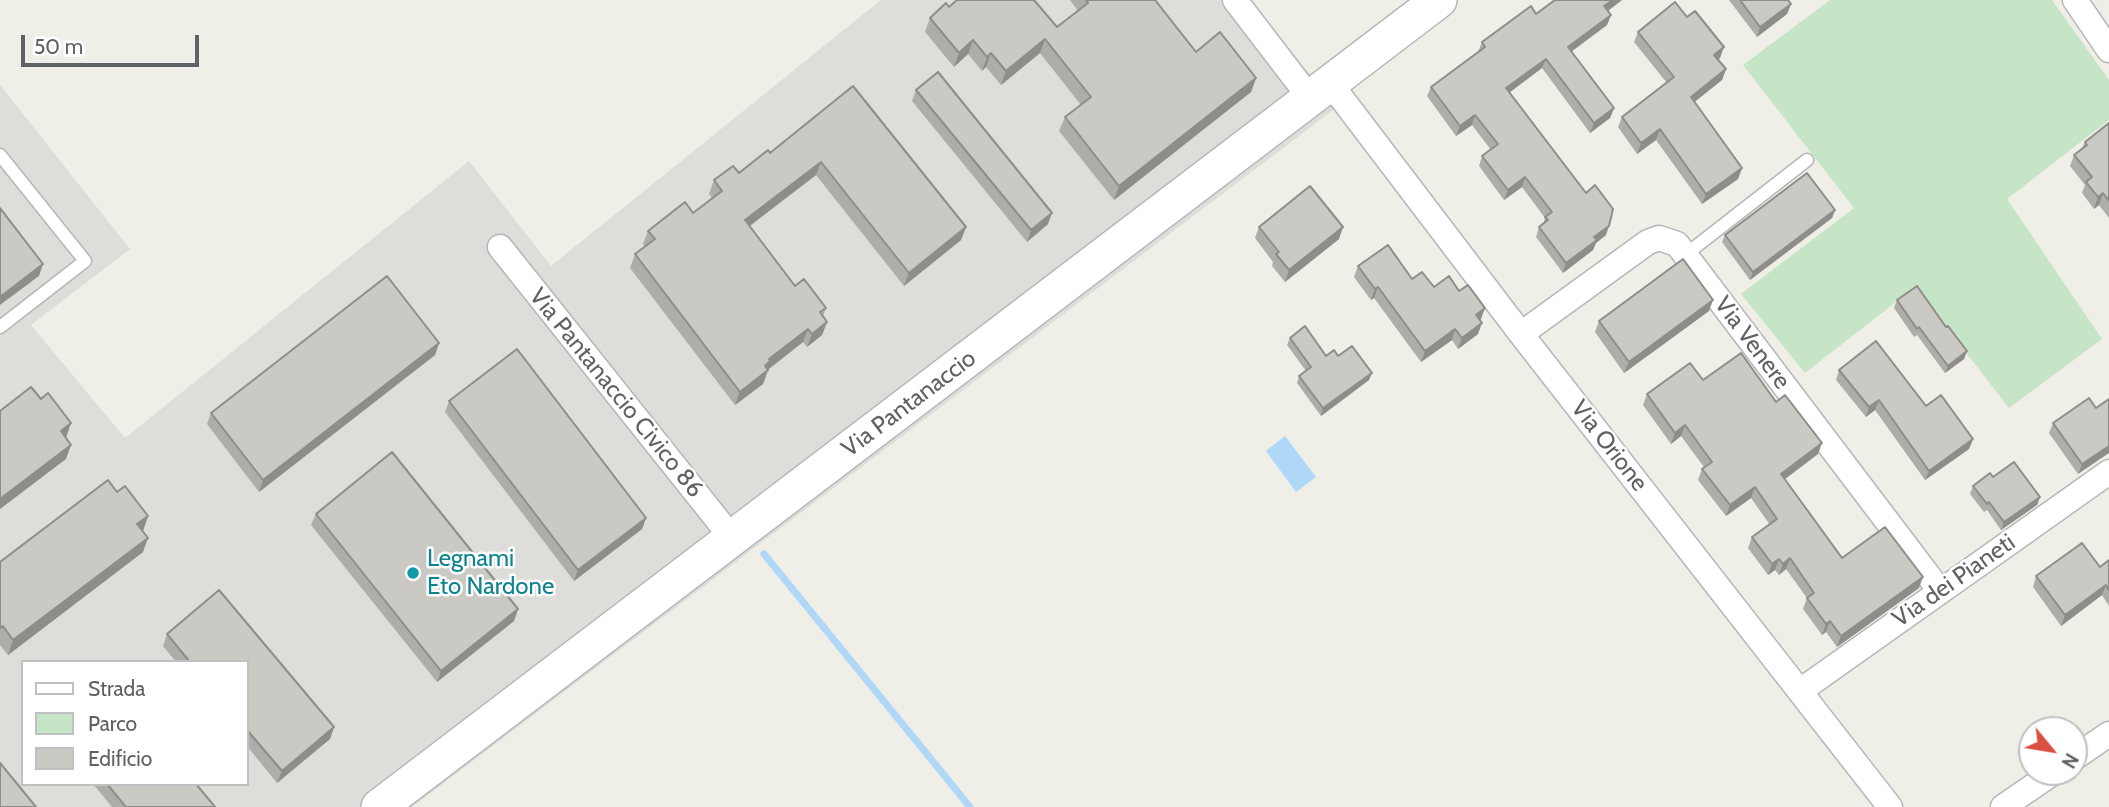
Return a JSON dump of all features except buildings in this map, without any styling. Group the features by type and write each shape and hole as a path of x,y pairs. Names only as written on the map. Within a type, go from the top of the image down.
{"street":[{"name":"Via Orione","path":"1235,0 1320,90 1521,334 1890,807"},
{"name":"Via Pantanaccio","path":"379,807 1438,0"},
{"path":"2074,0 2109,50"},
{"name":"Via Venere","path":"1521,334 1653,239 1671,241 1685,255 1940,591"},
{"name":"Via Pantanaccio Civico 86","path":"500,247 732,538"},
{"name":"Via dei Pianeti","path":"1800,691 2109,472"},
{"path":"2088,748 2109,734"},
{"path":"2003,807 2034,786"}],"lane":[{"path":"0,155 85,261 0,327"},
{"path":"1685,255 1807,160"}],"shaded area":[{"path":"881,0 1251,0 1336,108 412,807 0,807 0,85 130,249 31,325 125,438 469,161 551,266"}],"green space":[{"path":"1830,0 2052,0 2109,80 2109,120 2007,199 2102,339 2009,408 1915,287 1805,373 1741,294 1854,208 1743,65"}],"water":[{"path":"1285,436 1316,477 1296,492 1266,451"}],"waterway":[{"path":"764,554 970,807"}],"place":[{"name":"Legnami Eto Nardone","path":"413,573"}]}
